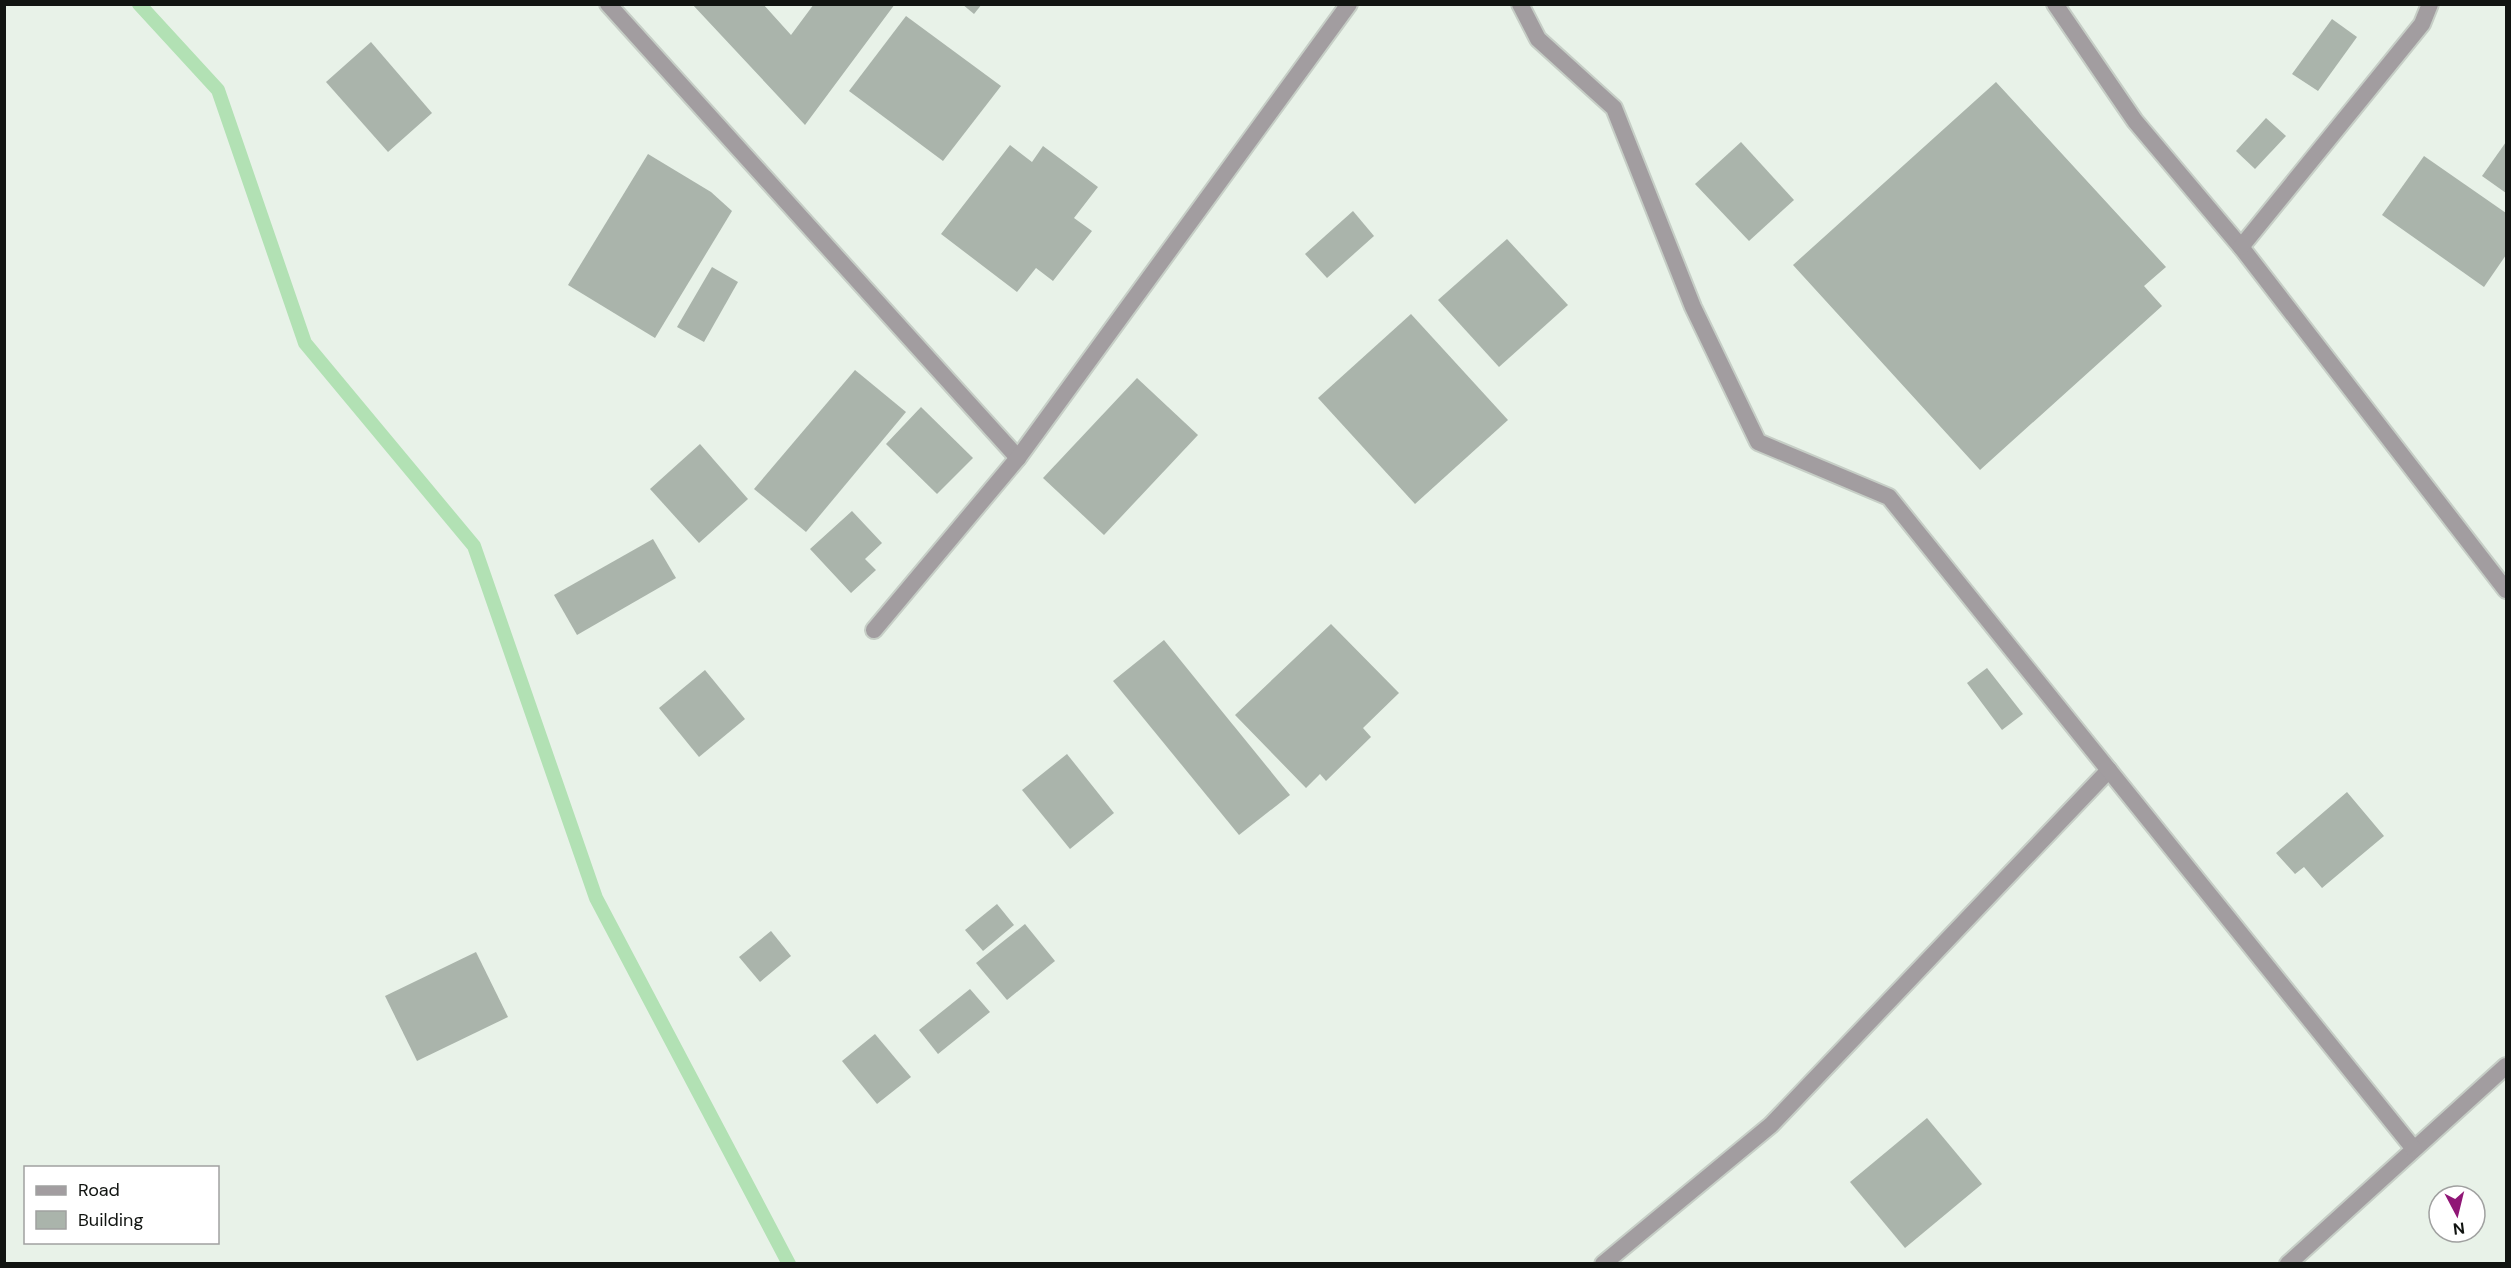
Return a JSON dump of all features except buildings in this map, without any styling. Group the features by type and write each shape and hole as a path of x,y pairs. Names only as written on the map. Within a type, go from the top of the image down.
{"street":[{"path":"608,4 1018,458"},
{"path":"874,630 1018,458 1349,4"},
{"path":"1520,4 1538,39 1614,108 1693,308 1758,442 1889,497 2414,1149"},
{"path":"2055,4 2135,121 2241,247 2506,590"},
{"path":"2241,247 2422,24 2430,4"},
{"path":"1603,1263 1771,1125 2109,770"},
{"path":"2288,1263 2506,1066"}],"waterway":[{"path":"139,4 218,90 305,343 474,546 596,898 789,1264"}]}
